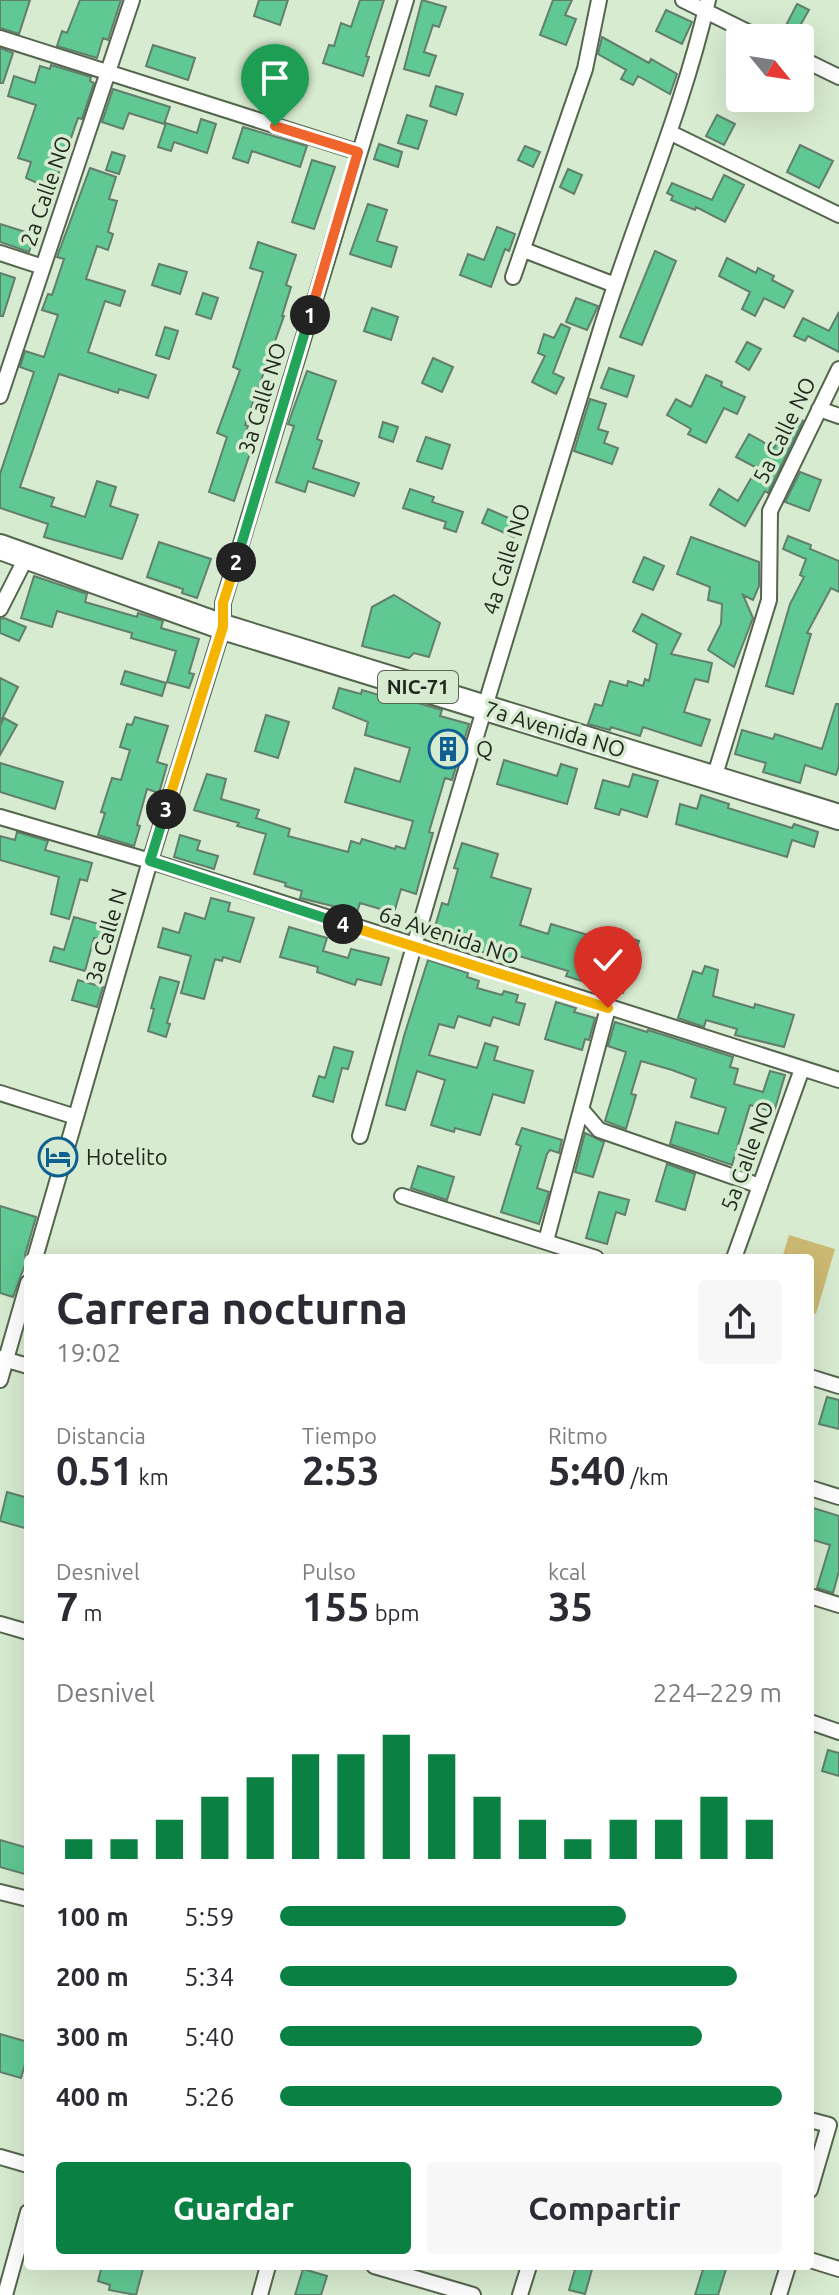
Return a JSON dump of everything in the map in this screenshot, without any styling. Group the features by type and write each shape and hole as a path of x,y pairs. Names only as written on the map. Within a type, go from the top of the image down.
{"highway":[{"name":"7a Avenida NO","path":"0,547 223,627 839,817"}],"street":[{"name":"2a Calle NO","path":"0,396 132,0"},
{"name":"3a Calle NO","path":"223,627 223,603 406,0"},
{"path":"513,277 585,69 599,0"},
{"path":"683,0 707,6 737,24"},
{"name":"4a Calle NO","path":"360,1136 412,946 484,707 615,285 671,133 707,6"},
{"path":"0,38 358,152"},
{"path":"814,65 839,77"},
{"path":"671,133 839,215"},
{"path":"524,250 615,285"},
{"path":"0,253 43,267"},
{"name":"5a Calle NO","path":"714,778 769,600 770,511 839,369"},
{"path":"819,409 839,416"},
{"path":"0,609 27,556"},
{"name":"3a Calle N","path":"36,1254 150,861 223,627"},
{"name":"6a Avenida NO","path":"0,817 150,861 839,1080"},
{"path":"546,1241 608,1008"},
{"name":"5a Calle NO","path":"735,1254 802,1069"},
{"path":"0,1093 76,1117"},
{"path":"581,1109 599,1130 760,1186"},
{"path":"402,1196 584,1254"},
{"path":"0,1380 3,1358 24,1295"},
{"path":"3,1358 24,1365"},
{"path":"814,1378 839,1386"},
{"path":"814,1489 839,1497"},
{"path":"814,1597 839,1605"},
{"path":"0,1624 24,1631"},
{"path":"814,1723 839,1732"},
{"path":"0,1892 24,1898"},
{"path":"814,2121 829,2125 814,2176"},
{"path":"0,2157 24,2164"},
{"path":"5,2295 24,2226"},
{"path":"814,2261 839,2268"},
{"path":"260,2295 267,2270"},
{"path":"388,2270 473,2295"},
{"path":"520,2295 528,2270"},
{"path":"779,2295 787,2270"}],"shaded area":[{"path":"789,1235 835,1249 816,1314 814,1254 783,1254"}],"building":[{"path":"0,0 30,0 19,34 0,28"},
{"path":"80,0 121,0 108,40 103,38 97,58 57,46 62,31 67,33"},
{"path":"259,0 288,0 280,25 254,16"},
{"path":"360,0 384,0 366,56 369,57 363,76 323,63 329,45 334,46 341,23 351,27"},
{"path":"422,0 446,7 439,27 433,25 424,52 436,56 429,76 404,69"},
{"path":"553,0 572,0 565,15 576,19 566,45 540,35"},
{"path":"797,4 809,10 801,24 787,24"},
{"path":"666,10 692,22 682,44 656,31"},
{"path":"602,37 649,63 651,59 677,74 670,94 638,76 633,85 621,79 626,70 598,54"},
{"path":"153,45 195,58 188,80 146,66"},
{"path":"0,48 13,53 3,83 0,83"},
{"path":"268,61 295,69 282,110 255,102"},
{"path":"51,65 91,77 90,81 94,83 82,119 78,118 53,190 26,178 31,162 18,158 36,105 8,96 14,76 35,83 40,66 50,69"},
{"path":"436,86 463,94 456,115 430,106"},
{"path":"113,89 170,107 164,124 129,113 123,129 102,122"},
{"path":"407,115 427,121 418,149 398,143"},
{"path":"717,115 735,124 724,145 706,136"},
{"path":"201,119 216,124 207,153 174,142 171,151 158,147 166,123 197,133"},
{"path":"243,127 307,146 300,167 252,151 248,163 233,158"},
{"path":"379,144 402,152 398,167 374,159"},
{"path":"800,145 833,161 819,188 787,172"},
{"path":"525,146 540,152 533,167 518,160"},
{"path":"112,152 125,156 119,174 106,170"},
{"path":"312,160 335,167 314,229 292,222"},
{"path":"90,168 116,177 109,199 117,201 108,232 113,234 108,250 97,246 86,279 125,291 120,306 105,301 88,352 156,375 148,398 119,389 118,393 59,374 20,487 54,498 51,506 85,517 97,481 116,487 110,506 138,515 122,559 44,537 48,524 0,508 0,474 34,372 20,367 25,351 44,357 58,315 42,310 48,294 52,295 64,259 57,257"},
{"path":"568,169 582,175 574,194 560,187"},
{"path":"724,175 744,185 725,222 696,207 695,210 671,200 673,196 667,193 672,183 712,200"},
{"path":"368,204 387,210 377,241 397,247 391,267 350,254"},
{"path":"0,224 35,235 29,252 0,242"},
{"path":"497,227 515,234 509,251 505,249 491,287 460,275 468,254 484,260"},
{"path":"258,242 296,255 286,285 291,287 284,316 245,425 248,426 241,447 251,450 234,501 209,492 227,437 217,433 240,370 233,367 263,272 250,268"},
{"path":"655,251 676,261 642,345 620,337"},
{"path":"727,258 756,273 758,268 774,276 772,280 793,291 784,308 764,298 755,316 742,309 750,292 719,276"},
{"path":"159,264 187,272 180,294 152,285"},
{"path":"0,273 15,278 3,316 0,316"},
{"path":"203,293 218,298 211,319 196,314"},
{"path":"576,298 598,306 587,330 566,322"},
{"path":"372,308 398,317 391,340 364,331"},
{"path":"839,312 839,352 808,336 805,341 794,336 803,318 829,331"},
{"path":"561,324 570,328 553,373 564,378 556,394 532,382 545,356 538,353 544,334 554,338"},
{"path":"165,327 178,331 169,359 156,355"},
{"path":"747,342 761,349 749,370 736,362"},
{"path":"433,358 453,367 442,392 422,383"},
{"path":"609,368 634,376 627,397 601,388"},
{"path":"307,371 336,381 317,439 322,441 313,468 359,483 354,496 308,481 305,492 276,482 294,426 288,424"},
{"path":"706,375 745,397 737,414 724,408 706,443 688,434 691,429 667,415 676,399 691,407"},
{"path":"590,399 606,404 598,429 608,432 604,443 618,448 612,464 574,451"},
{"path":"791,415 803,421 768,493 765,491 745,526 710,505 719,489 738,501 757,468 736,457 749,434 774,448"},
{"path":"383,422 398,427 393,442 379,437"},
{"path":"426,437 450,445 442,469 417,461"},
{"path":"800,472 821,480 809,511 785,502"},
{"path":"410,489 434,497 432,502 463,512 456,532 444,528 446,522 403,508"},
{"path":"488,509 520,523 514,537 482,523"},
{"path":"788,536 839,561 839,592 831,588 807,633 811,634 793,694 766,686 790,604 804,577 800,575 806,559 783,549"},
{"path":"691,537 759,562 759,586 753,600 743,595 753,618 734,667 708,650 721,624 722,604 708,600 710,587 677,574"},
{"path":"159,542 211,559 197,598 182,593 183,589 147,577"},
{"path":"644,557 664,566 653,590 633,582"},
{"path":"34,576 87,594 85,602 163,621 161,628 199,639 189,673 194,674 189,688 167,682 176,651 131,638 132,633 57,611 52,627 21,618"},
{"path":"394,595 440,623 429,657 414,653 409,658 362,646 372,607"},
{"path":"642,614 681,634 671,654 712,663 708,682 695,679 684,712 710,720 701,746 643,727 640,736 588,724 595,704 602,706 610,681 627,686 628,681 643,686 645,679 649,681 657,644 633,631"},
{"path":"0,619 26,627 19,641 0,633"},
{"path":"125,671 166,683 162,696 121,684"},
{"path":"0,678 18,687 0,723"},
{"path":"339,688 361,694 362,690 403,702 404,699 442,710 440,716 469,724 452,780 445,778 429,832 433,833 416,894 401,889 394,913 360,903 357,912 300,898 302,891 254,874 266,834 194,810 207,774 226,779 221,799 259,810 256,818 290,829 288,836 348,852 351,841 360,844 362,839 405,849 413,821 345,802 355,768 400,782 410,748 365,735 368,722 333,708"},
{"path":"836,704 839,704 839,766 836,775 805,765 800,783 763,772 766,763 735,754 742,730 773,739 775,734 822,749"},
{"path":"266,715 289,722 278,758 255,751"},
{"path":"135,717 168,726 157,762 167,765 159,793 147,789 134,846 98,835 105,813 101,812 112,778 121,780 130,750 120,747 127,724 132,725"},
{"path":"4,718 17,725 0,755 0,726"},
{"path":"504,760 557,776 561,764 577,769 567,804 497,784"},
{"path":"0,763 63,782 55,809 0,792"},
{"path":"633,774 658,781 647,817 621,809 619,815 595,808 603,780 629,787"},
{"path":"701,795 729,804 728,808 792,828 794,824 818,832 814,847 792,840 787,857 676,824 680,804 697,809"},
{"path":"17,832 48,841 45,850 92,863 87,881 80,879 69,919 51,914 59,877 0,860 0,836 15,840"},
{"path":"180,835 200,841 197,850 218,856 214,869 174,857"},
{"path":"462,843 498,854 491,877 531,889 520,925 548,934 551,924 598,938 600,929 639,941 623,993 605,987 603,992 590,988 592,984 566,976 568,971 516,955 515,961 431,940 442,903 448,905"},
{"path":"211,898 230,903 228,911 254,918 240,962 223,957 222,961 215,959 204,999 181,993 191,956 158,947 163,928 179,933 185,913 205,919"},
{"path":"74,917 114,930 110,943 94,938 85,971 50,961 54,947 64,950"},
{"path":"289,927 327,938 323,951 348,958 351,949 389,958 381,985 357,979 355,985 317,972 318,967 280,957"},
{"path":"428,960 468,973 467,977 479,981 477,988 502,995 504,991 518,995 516,1002 525,1004 519,1025 493,1017 490,1026 458,1016 454,1028 439,1024 429,1055 477,1068 485,1043 498,1047 494,1060 533,1071 524,1103 493,1094 480,1135 431,1125 445,1080 417,1071 405,1110 386,1105"},
{"path":"705,966 718,970 713,996 794,1015 784,1047 735,1035 737,1029 706,1020 704,1027 678,1018 693,971 702,974"},
{"path":"160,977 179,982 166,1037 148,1031"},
{"path":"78,980 103,987 97,1007 72,1000"},
{"path":"556,1002 576,1008 574,1012 595,1018 589,1040 585,1039 582,1050 545,1039"},
{"path":"615,1022 733,1057 730,1067 738,1069 734,1084 763,1092 770,1071 785,1075 774,1112 750,1105 732,1165 670,1144 676,1122 718,1134 726,1108 691,1097 696,1079 672,1070 641,1061 631,1094 636,1095 626,1129 605,1121 626,1052 608,1046"},
{"path":"334,1047 353,1052 348,1069 342,1068 333,1102 313,1096 319,1076 325,1078"},
{"path":"522,1128 562,1140 559,1153 550,1150 547,1154 537,1188 549,1192 539,1224 501,1212 521,1146 516,1144"},
{"path":"585,1133 604,1142 593,1177 575,1172"},
{"path":"667,1164 695,1174 685,1210 656,1201"},
{"path":"418,1166 454,1177 447,1200 411,1188"},
{"path":"599,1192 629,1200 625,1215 616,1212 607,1244 586,1238"},
{"path":"0,1206 36,1217 13,1297 0,1293"},
{"path":"827,1397 839,1400 839,1429 819,1424"},
{"path":"7,1492 24,1497 24,1528 0,1521"},
{"path":"814,1508 839,1516 839,1571 833,1593 817,1588 830,1545 814,1540"},
{"path":"828,1750 839,1753 839,1776 822,1771"},
{"path":"0,1840 24,1847 24,1874 0,1867"},
{"path":"0,2034 24,2041 21,2078 0,2072"},
{"path":"101,2270 143,2270 136,2295 109,2290 110,2285 98,2281"},
{"path":"303,2270 327,2276 321,2295 295,2295"},
{"path":"575,2270 592,2270 585,2294 569,2290"},
{"path":"703,2270 726,2270 718,2295 695,2295"}],"place":[{"name":"Q","path":"448,749"},
{"name":"Hotelito","path":"58,1157"}],"route":[{"path":"275,126 358,152 223,603 223,627 150,861 608,1008"}]}
